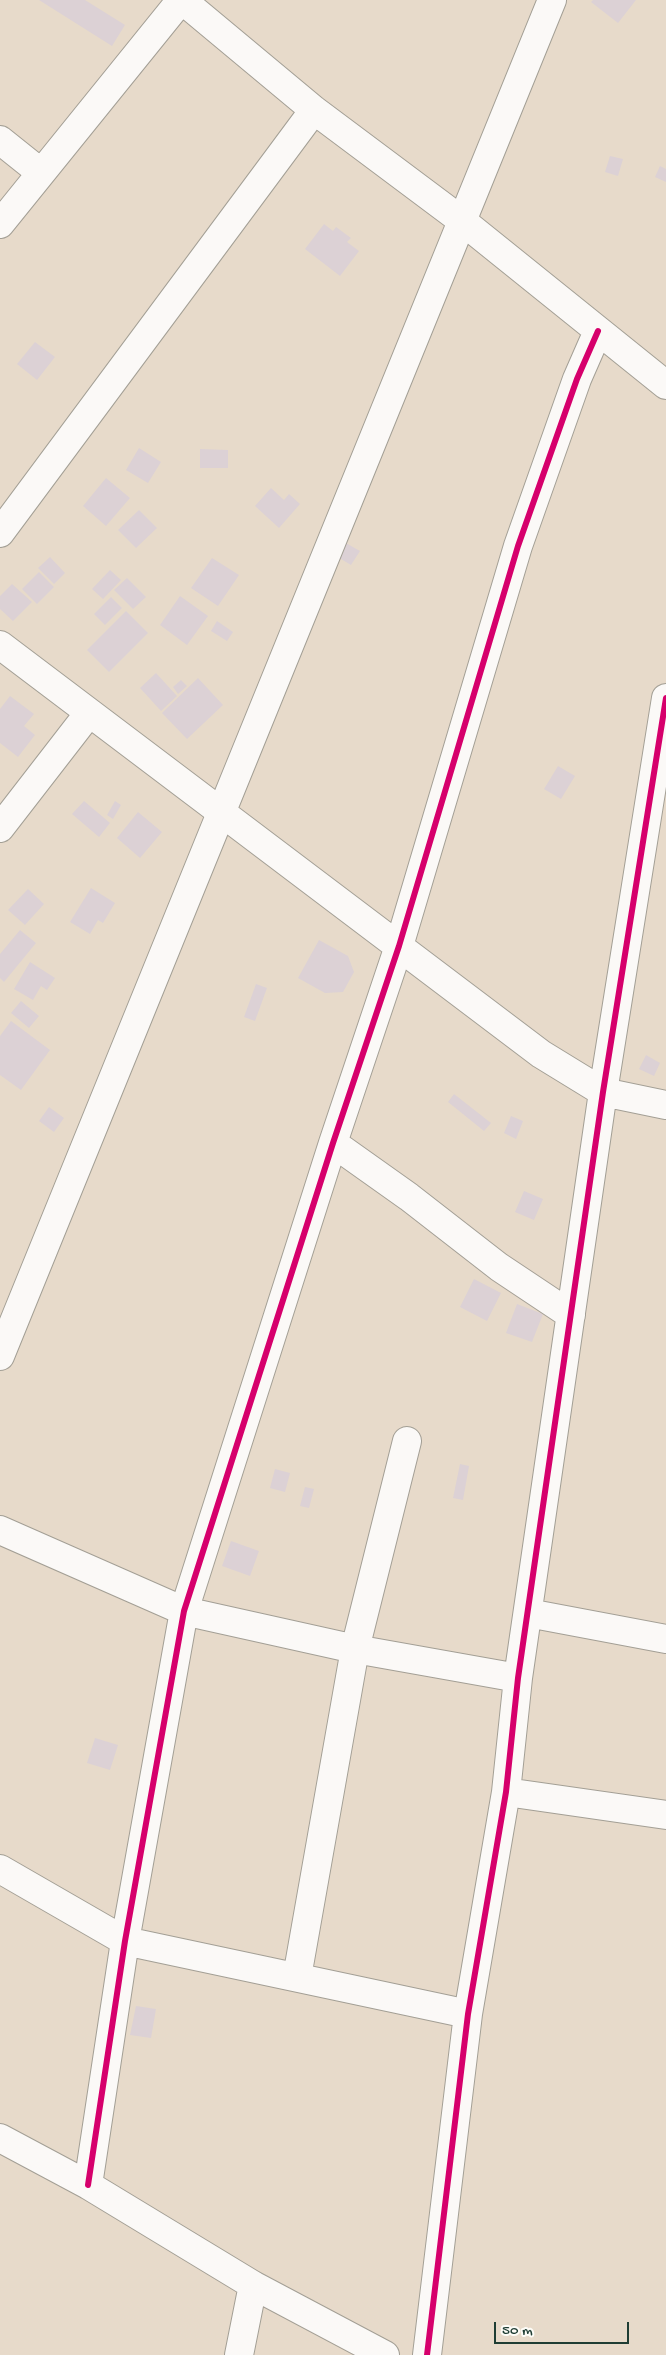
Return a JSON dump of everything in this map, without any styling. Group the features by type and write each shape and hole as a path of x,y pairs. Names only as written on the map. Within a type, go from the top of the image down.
{"street":[{"path":"0,224 40,172 182,0 314,110 461,220 666,385"},
{"path":"0,1356 461,220 547,2"},
{"path":"0,533 314,110"},
{"path":"0,140 40,172"},
{"path":"88,2185 125,1940 184,1611 333,1143 399,946 518,546 577,379 598,331"},
{"path":"0,645 541,1054 603,1092 666,1104"},
{"path":"427,2355 468,2014 506,1792 518,1678 603,1092 660,771 666,698"},
{"path":"1,824 89,713"},
{"path":"333,1143 409,1197 499,1267 571,1315"},
{"path":"297,1977 355,1649 407,1440"},
{"path":"0,1530 184,1611 355,1649 518,1678"},
{"path":"528,1613 666,1639"},
{"path":"506,1792 666,1815"},
{"path":"0,1869 125,1940 468,2014"},
{"path":"0,2138 88,2185 253,2285 385,2355"},
{"path":"238,2355 253,2285"}],"building":[{"path":"39,0 85,0 125,25 112,46"},
{"path":"593,0 636,0 618,23 591,2"},
{"path":"610,156 623,159 618,176 605,172"},
{"path":"660,166 666,169 666,182 655,177"},
{"path":"324,224 333,231 336,227 351,238 347,242 359,251 340,276 305,249"},
{"path":"35,342 55,357 37,380 17,364"},
{"path":"139,448 161,462 148,483 126,470"},
{"path":"200,449 228,450 228,468 200,468"},
{"path":"106,478 130,498 106,526 83,506"},
{"path":"271,488 284,500 289,494 300,504 279,528 255,506"},
{"path":"139,510 157,528 136,548 118,530"},
{"path":"344,542 360,551 351,565 336,556"},
{"path":"50,557 65,573 54,584 38,568"},
{"path":"212,558 239,575 218,606 191,588"},
{"path":"110,570 121,580 103,599 92,589"},
{"path":"39,572 54,587 37,604 22,589"},
{"path":"127,578 146,597 133,609 114,590"},
{"path":"12,584 32,602 13,621 0,609 0,596"},
{"path":"180,596 208,616 187,645 160,625"},
{"path":"111,597 122,608 105,625 94,614"},
{"path":"126,611 148,633 109,672 87,650"},
{"path":"217,621 233,632 227,641 211,631"},
{"path":"156,673 177,696 161,711 140,688"},
{"path":"198,678 223,705 187,739 162,713"},
{"path":"181,680 187,686 178,694 173,687"},
{"path":"10,696 34,714 24,726 35,735 18,757 0,743 0,709"},
{"path":"558,766 575,776 561,799 544,789"},
{"path":"84,801 110,823 99,837 72,814"},
{"path":"115,801 121,805 113,819 107,815"},
{"path":"138,812 162,832 140,858 117,838"},
{"path":"91,888 115,903 103,923 98,920 90,934 70,922"},
{"path":"28,889 44,904 25,925 8,910"},
{"path":"20,930 36,943 4,982 0,978 0,954"},
{"path":"319,940 348,956 354,972 343,992 325,993 298,978"},
{"path":"30,962 55,978 47,990 41,986 33,1000 14,989"},
{"path":"256,984 267,988 255,1021 244,1017"},
{"path":"21,1001 39,1016 29,1028 11,1013"},
{"path":"11,1021 50,1050 21,1090 0,1075 0,1036"},
{"path":"646,1055 660,1063 654,1076 639,1069"},
{"path":"454,1094 491,1123 484,1131 448,1102"},
{"path":"49,1107 64,1118 54,1132 39,1121"},
{"path":"511,1116 523,1121 516,1139 504,1133"},
{"path":"524,1191 543,1199 534,1220 515,1212"},
{"path":"474,1279 501,1293 487,1321 460,1307"},
{"path":"517,1304 543,1314 532,1342 506,1333"},
{"path":"460,1464 469,1466 463,1500 453,1498"},
{"path":"275,1469 290,1473 285,1492 270,1488"},
{"path":"305,1487 314,1489 309,1508 300,1506"},
{"path":"231,1541 259,1551 250,1576 222,1566"},
{"path":"95,1738 118,1745 110,1770 87,1763"},
{"path":"136,2006 156,2009 151,2038 130,2035"}],"cycle path":[{"path":"88,2185 125,1941 184,1611 333,1143 399,946 518,546 577,379 598,331"},
{"path":"427,2355 468,2014 506,1792 518,1678 603,1092 666,698"}]}
